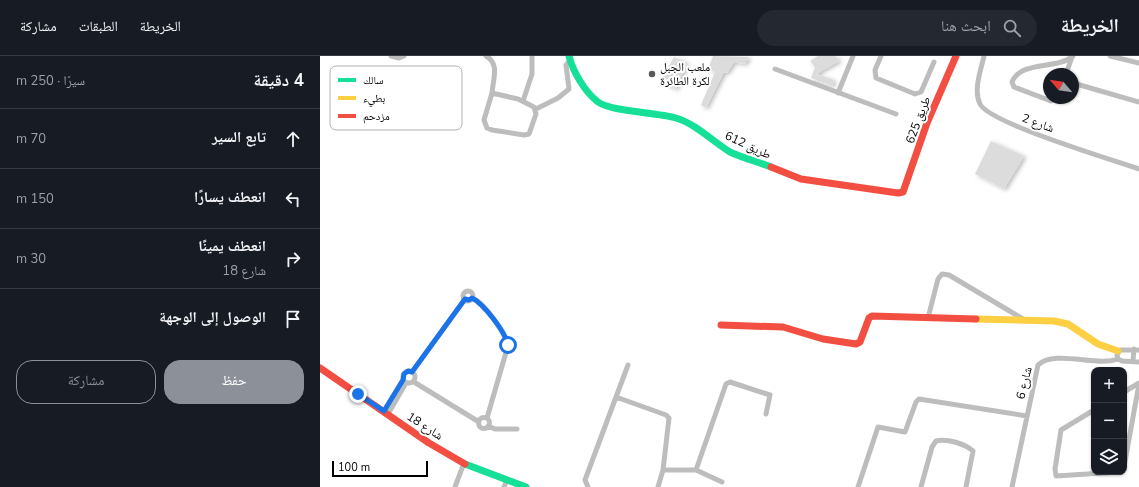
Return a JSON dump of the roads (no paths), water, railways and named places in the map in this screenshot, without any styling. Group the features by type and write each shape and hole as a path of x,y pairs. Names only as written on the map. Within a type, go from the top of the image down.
{"street":[{"path":"391,56 399,58 404,56"},
{"path":"486,56 492,60 495,65 492,93 484,120 486,126 490,130 528,135 531,131 536,109"},
{"path":"523,101 532,74 532,56"},
{"path":"838,93 853,56"},
{"path":"881,56 875,70 876,78 915,94 921,92 934,62"},
{"name":"طريق 625","path":"903,192 927,123 956,56"},
{"name":"شارع 2","path":"984,56 977,94 981,106 987,112 1029,130 1139,169"},
{"path":"1068,68 1073,56"},
{"path":"1043,98 1014,87 1012,82 1015,76 1022,71 1065,61 1073,56"},
{"path":"1110,56 1139,63"},
{"path":"536,109 558,98 569,89 566,66 569,58"},
{"name":"طريق 612","path":"569,58 578,78 601,104 658,113 677,118 690,124 731,152 801,179 903,192"},
{"path":"775,69 896,114"},
{"path":"1079,85 1139,102"},
{"path":"492,93 523,101 536,109"},
{"path":"928,318 938,279 942,274 949,275 1023,319"},
{"path":"412,372 465,299 464,293 468,291 472,292 472,298"},
{"path":"465,299 469,300 472,298"},
{"path":"472,298 480,304 503,332 507,342 507,348 487,418 489,421 488,426"},
{"path":"721,325 783,327 823,339 856,344 860,342 869,318 872,316 1023,319 1064,323 1072,326 1098,344 1118,351 1122,349 1136,350 1136,362"},
{"path":"1118,351 1118,359"},
{"name":"شارع 6","path":"1012,487 1037,368 1044,360 1107,361 1118,359 1136,362"},
{"path":"588,487 585,480 628,365"},
{"name":"شارع 18","path":"320,368 429,443 464,463 506,483 526,487"},
{"path":"386,413 405,382 404,374 408,371 412,372"},
{"path":"412,372 415,378 414,382"},
{"path":"405,382 414,382 479,422 481,427 485,428 488,426 495,429 517,429"},
{"path":"696,470 726,384 730,382 770,395 766,414"},
{"path":"1127,390 1139,384"},
{"path":"1127,450 1139,384"},
{"path":"616,397 666,415 669,418 664,470 658,487"},
{"path":"858,487 878,427 905,432 916,402 919,399 1027,416"},
{"path":"1091,412 1062,430 1055,469 1056,476 1091,474"},
{"path":"479,422 482,418 487,418"},
{"path":"921,487 932,447 936,441 942,440 968,446 973,451 966,487"},
{"path":"455,487 464,463"},
{"path":"664,470 696,470 722,482"}],"place":[{"name":"ملعب الجبل لكرة الطائرة","path":"652,74"}]}
